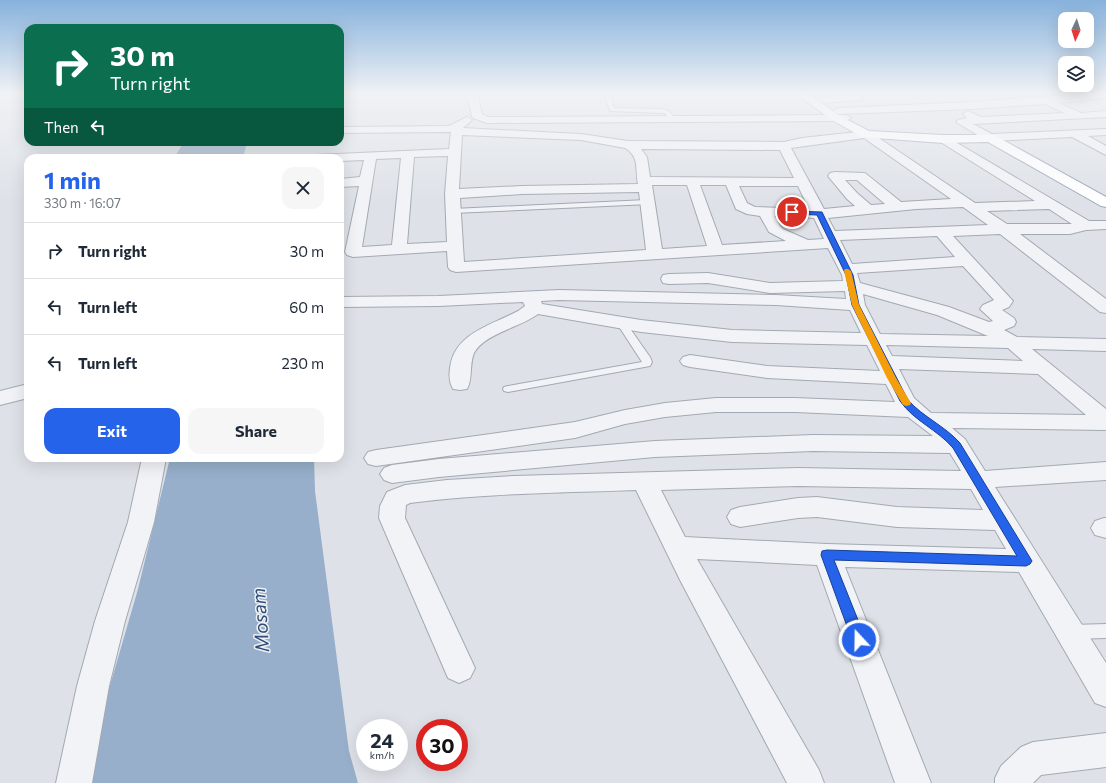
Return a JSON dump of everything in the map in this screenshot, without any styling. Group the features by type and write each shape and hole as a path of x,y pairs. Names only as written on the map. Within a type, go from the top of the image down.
{"main road":[{"path":"860,130 866,134 943,139 989,138 1106,203"}],"street":[{"path":"344,130 391,130"},
{"path":"456,130 452,194 456,267 655,256 806,245 832,239 940,232 1005,229 1070,229 1086,226 1106,225"},
{"path":"464,130 581,137 628,145 791,165"},
{"path":"975,130 989,138 1106,132"},
{"path":"1072,133 1106,151"},
{"path":"581,137 602,134 751,135"},
{"path":"791,165 802,142 866,134 1005,229 1104,304"},
{"path":"943,139 1086,226"},
{"path":"628,145 635,149 643,174 655,256"},
{"path":"344,181 368,168 408,154 455,152"},
{"path":"399,250 408,154"},
{"path":"344,163 368,168"},
{"path":"452,194 522,190 643,174 791,165"},
{"path":"643,174 692,181 791,165"},
{"path":"791,165 820,214 832,239 873,339 904,401 919,415 951,439 957,446 976,480 1106,692"},
{"path":"344,169 368,168"},
{"path":"368,168 353,252 455,246"},
{"path":"643,174 733,175"},
{"path":"733,175 743,208 752,211 820,214 898,206 1053,205"},
{"path":"868,210 852,196 835,176 860,176 898,206"},
{"path":"692,181 716,251"},
{"path":"765,211 774,229 806,245"},
{"path":"940,232 1004,301 1003,303 989,309 1007,322 989,329"},
{"path":"460,384 460,364 468,347 476,338 488,331 520,318 532,303 560,295 776,300 851,287 966,261"},
{"path":"669,279 708,278 770,288 851,287 943,311 989,329 1012,342 1106,422"},
{"path":"344,302 439,301 532,303 641,326 732,336 1012,342 1106,346"},
{"path":"690,361 767,372 1041,368"},
{"path":"0,398 24,392"},
{"path":"376,458 575,430 624,417 672,409 716,405 795,405 919,415 1106,422"},
{"path":"392,474 439,468 655,449 813,443 902,443 957,446"},
{"path":"74,783 93,686 110,621 141,522 153,462"},
{"path":"459,668 392,518 393,506 396,499 405,494 447,489 644,481 798,477 976,480 1106,471"},
{"path":"644,481 678,547 806,783"},
{"path":"740,517 798,508 817,507 897,517 1001,520"},
{"path":"678,547 827,555 1026,561"},
{"path":"827,555 913,783"},
{"path":"1013,783 1013,778 1033,759 1106,750"}],"lane":[{"path":"453,211 647,202"},
{"path":"508,389 646,364 648,362 622,322"},
{"path":"1069,632 1106,631"}],"water":[{"path":"182,146 246,146 244,154 176,154"},
{"name":"Mosam","path":"169,462 314,462 315,491 349,751 358,783 89,783 102,713 138,589"}],"slow traffic":[{"path":"848,271 856,305 906,403"}],"route":[{"path":"792,212 820,214 850,275 856,305 904,401 912,410 951,439 957,446 976,480 1026,561 827,555 859,640"}]}
